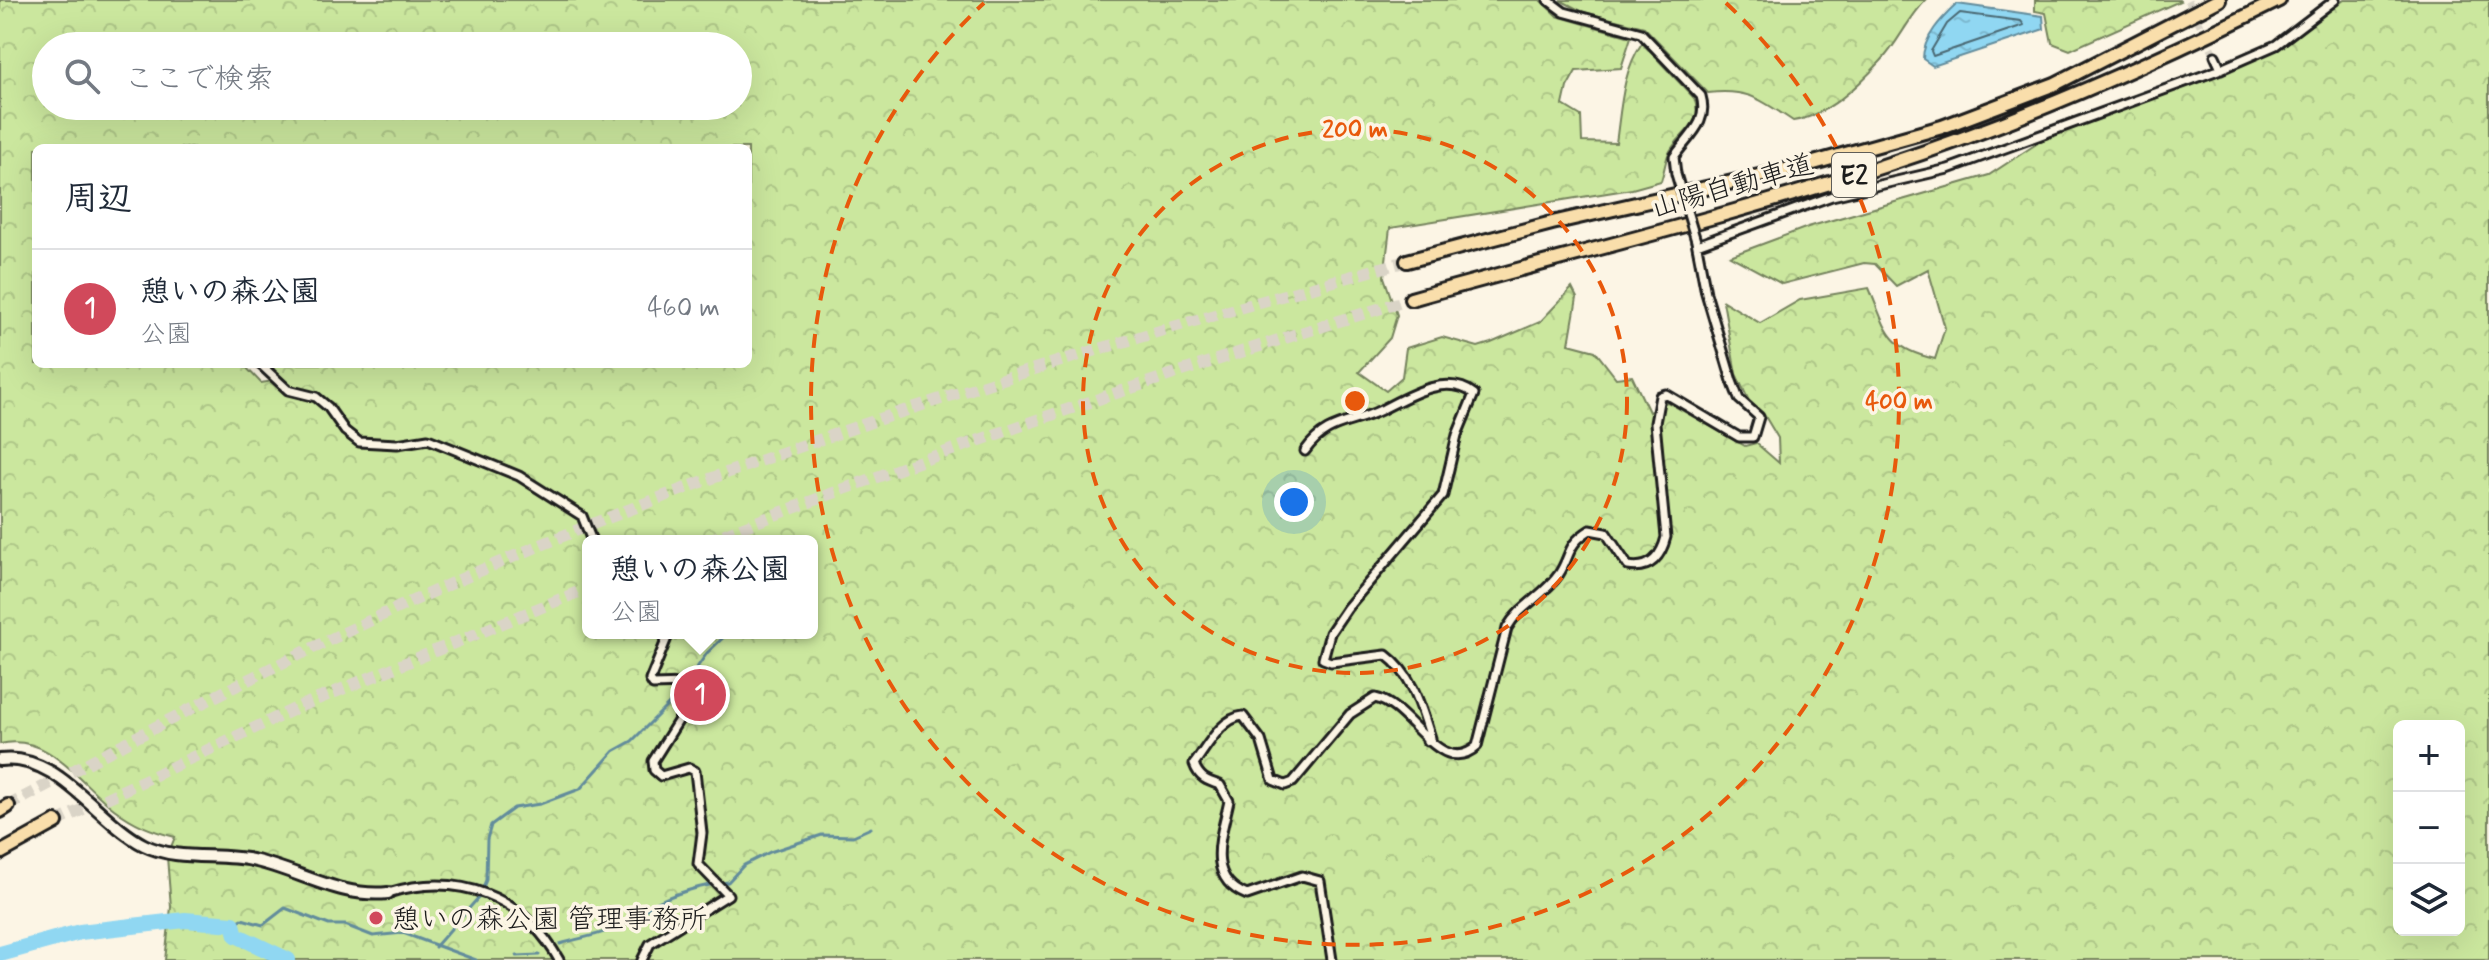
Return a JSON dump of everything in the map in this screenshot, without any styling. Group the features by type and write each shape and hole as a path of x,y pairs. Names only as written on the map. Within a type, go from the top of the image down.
{"highway":[{"name":"山陽自動車道","path":"1407,261 1552,223 1803,166 1942,127 2055,84 2219,0"},
{"name":"山陽自動車道","path":"1411,299 1727,212 1925,152 2086,91 2279,0"},
{"path":"0,853 56,822"}],"street":[{"path":"1332,960 1330,927 1322,905 1320,881 1302,876 1247,895 1237,891 1222,873 1218,848 1229,801 1220,785 1197,774 1194,764 1223,726 1232,717 1243,716 1261,740 1273,780 1285,785 1293,782 1350,714 1375,698 1390,701 1427,741 1458,757 1477,746 1507,628 1517,611 1561,571 1574,540 1590,530 1606,533 1628,566 1638,568 1652,563 1662,551 1666,537 1655,423 1660,396 1666,394 1728,432 1748,439 1753,437 1759,417 1739,399 1732,381 1676,174 1674,157 1702,122 1705,109 1701,96 1641,33 1564,12 1548,0"},
{"path":"1696,243 1832,196 1948,169 2221,69 2276,45 2335,0"},
{"path":"2215,56 2221,69"},
{"path":"264,368 288,390 316,397 328,407 345,431 359,442 397,444 428,439 519,476 582,516 590,535"},
{"path":"1305,451 1316,435 1346,420 1382,410 1412,393 1450,384 1466,387 1474,394 1457,435 1443,495 1347,608 1330,633 1323,659 1331,662 1386,655 1410,681 1431,738 1427,741"},
{"path":"642,960 650,944 728,895 698,864 702,833 695,771 689,768 661,776 654,770 653,761 692,699 691,690 685,684 653,685 650,680 667,639"},
{"path":"0,760 19,758 40,767 124,832 144,845 169,854 250,860 346,892 388,893 408,887 443,884 487,894 522,915 544,934 559,960"}],"green space":[{"path":"0,0 1540,0 1557,16 1631,37 1621,68 1576,71 1567,87 1563,105 1581,116 1582,142 1616,143 1626,78 1642,43 1694,98 1696,115 1693,122 1672,147 1661,181 1632,189 1390,228 1384,277 1397,315 1390,338 1359,372 1386,391 1402,377 1406,348 1442,337 1478,347 1491,343 1540,322 1572,288 1577,298 1569,344 1595,351 1616,378 1632,376 1649,412 1667,402 1745,446 1756,443 1779,463 1778,438 1763,413 1749,401 1736,374 1723,301 1760,323 1800,300 1869,288 1885,326 1897,343 1919,355 1935,359 1945,328 1928,269 1896,286 1875,264 1864,263 1782,284 1730,256 1808,227 1989,175 2050,135 2278,49 2344,0 2489,0 2489,960 165,960 171,907 167,857 175,837 143,826 121,814 63,763 34,746 18,742 0,744"},
{"path":"1560,0 1926,0 1887,54 1852,90 1818,113 1793,121 1754,97 1734,92 1708,93 1644,27 1583,12"},
{"path":"2035,0 2180,1 2070,50 2052,43 2046,13 2035,11"}],"water":[{"path":"1957,4 2043,16 2044,29 1933,66 1923,59 1926,43"}],"waterway":[{"path":"435,947 479,897 486,880 487,839 491,825 514,808 540,804 580,789 614,751 632,741 678,695 707,653 722,639"},
{"path":"560,944 617,928 651,906 678,894 728,882 744,865 770,852 822,835 853,836 871,828"},
{"path":"233,924 242,919 263,925 285,908 329,925 345,925 373,936 403,933 476,960"},
{"path":"0,954 80,932 185,920 233,924 236,935 288,960"},
{"path":"517,956 539,955"}],"tunnel":[{"path":"2188,0 2215,56"},
{"path":"8,806 303,653 454,582 608,518 706,480 904,411 1104,348 1407,261"},
{"path":"723,535 1057,413 1411,299"},
{"path":"56,822 301,706 582,590"}],"place":[{"name":"憩いの森公園","path":"700,695"},
{"name":"憩いの森公園 管理事務所","path":"376,918"}]}
